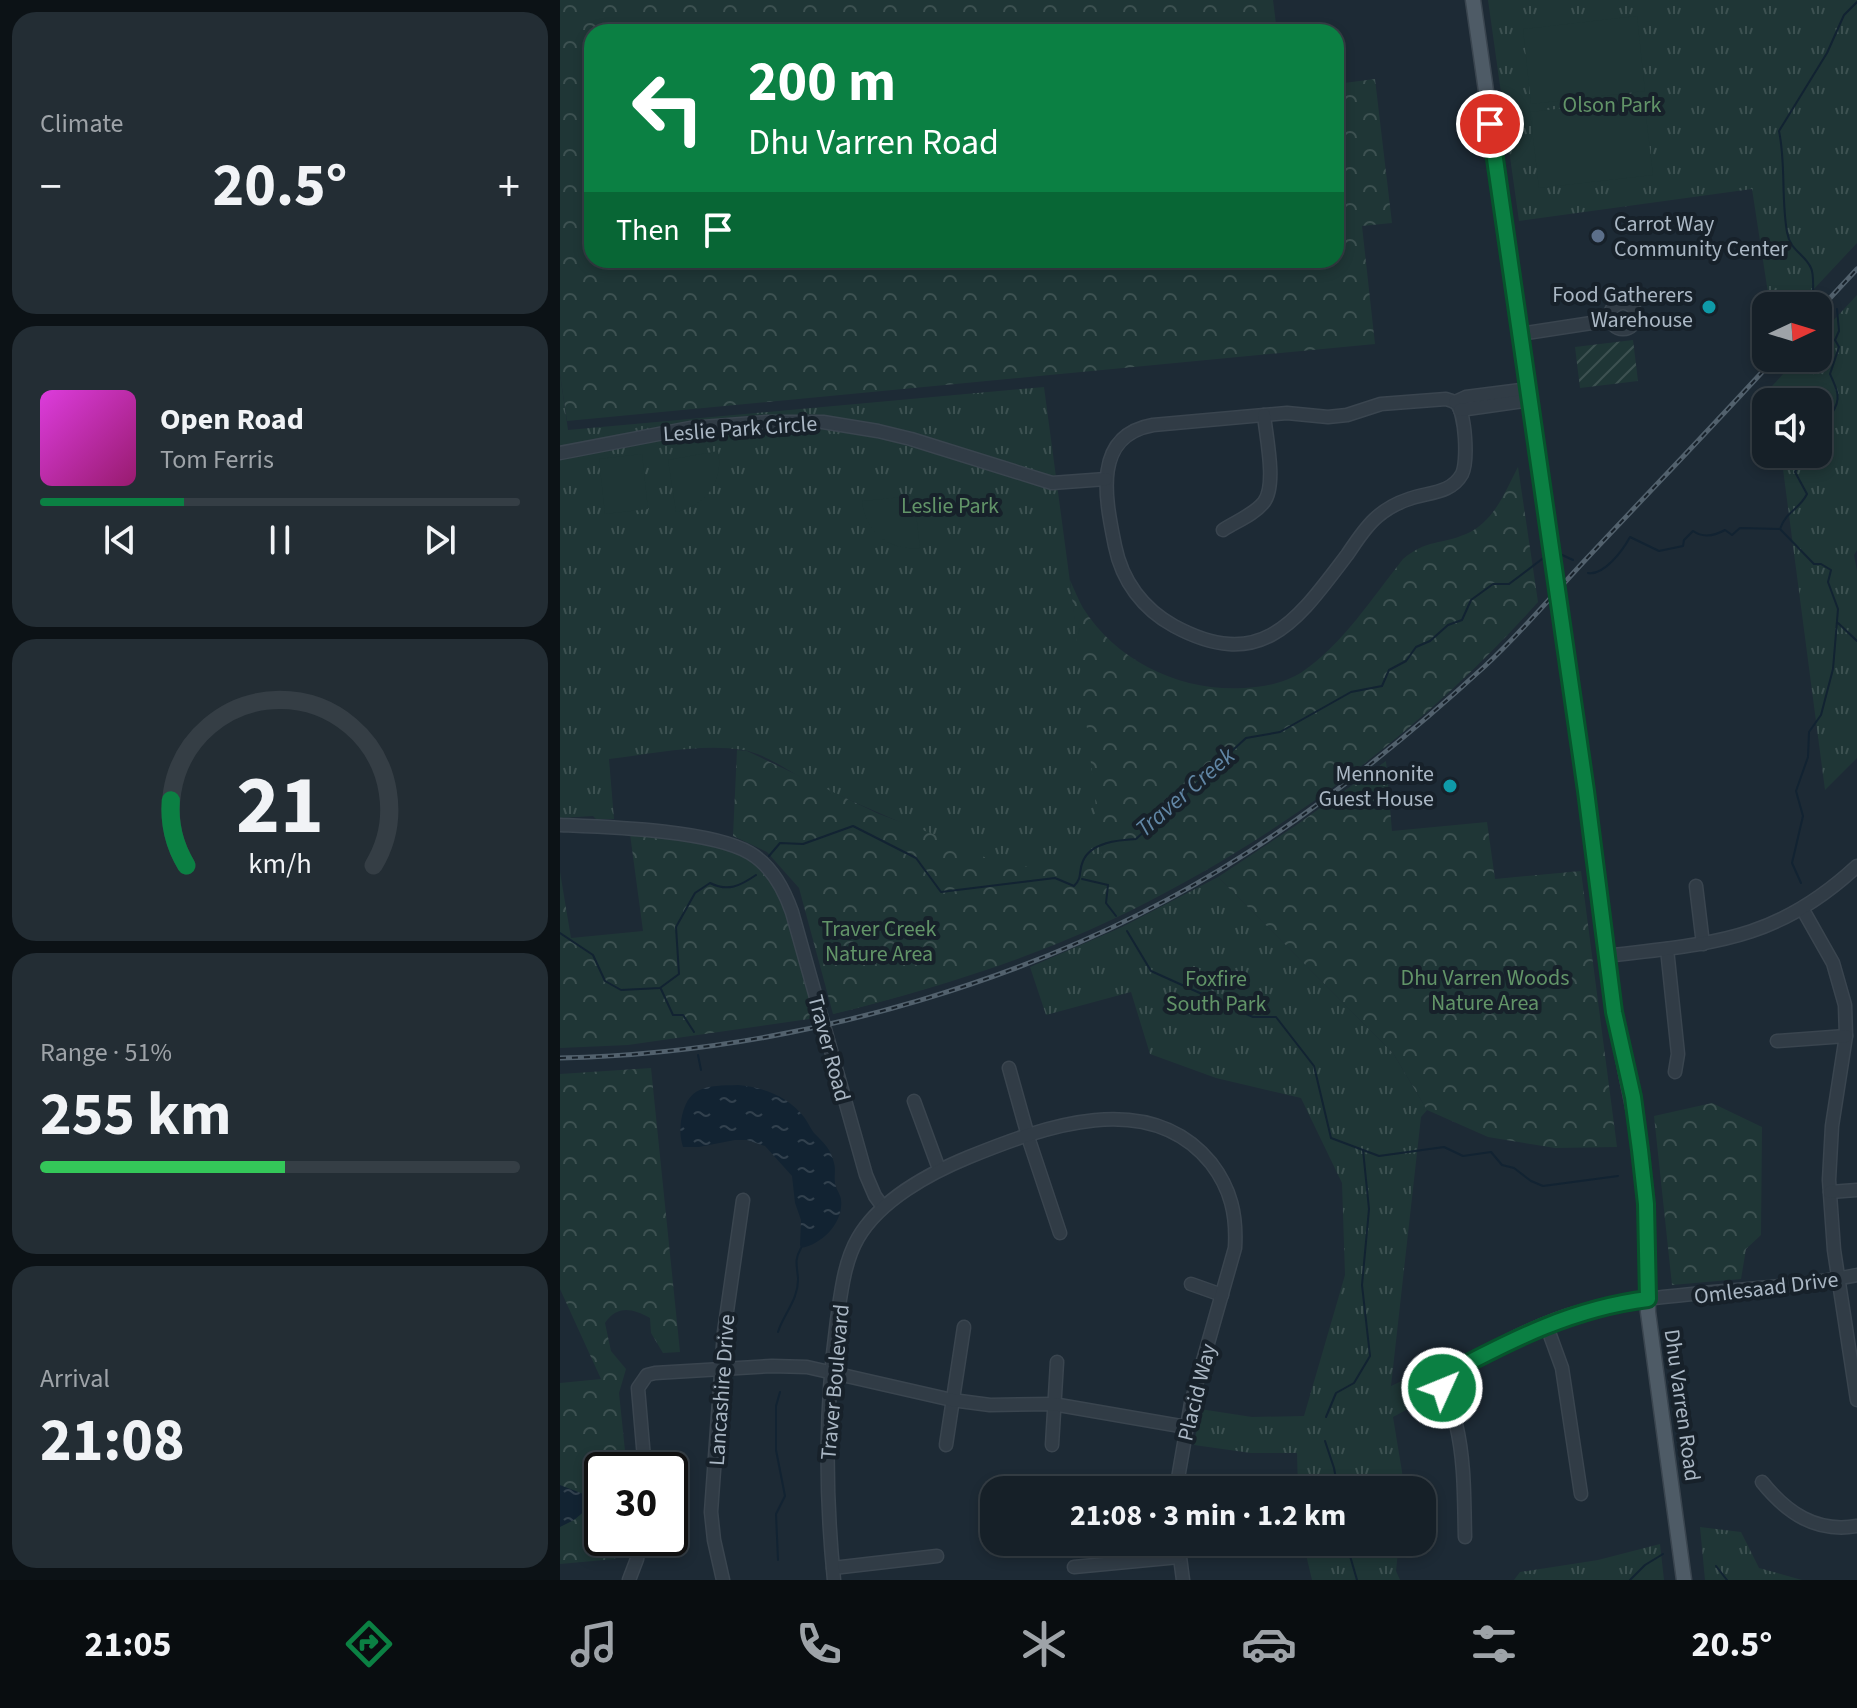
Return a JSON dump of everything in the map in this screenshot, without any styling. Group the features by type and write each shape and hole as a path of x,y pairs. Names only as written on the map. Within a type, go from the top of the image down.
{"main road":[{"name":"Dhu Varren Road","path":"1473,0 1614,1012 1633,1097 1643,1172 1648,1299 1684,1580"}],"street":[{"path":"1520,334 1611,320"},
{"path":"1458,406 1466,461 1456,482 1444,490 1402,501 1381,514 1292,622 1278,633 1251,642 1208,640 1160,618 1146,607 1129,584 1119,564 1106,479 1113,451 1125,437 1141,428 1287,413 1328,417 1347,415 1381,404 1446,399 1458,406 1529,395"},
{"path":"1223,530 1258,508 1268,494 1270,482 1264,415"},
{"name":"Leslie Park Circle","path":"560,453 690,428 767,422 828,422 911,439 1052,483 1106,479"},
{"name":"Traver Road","path":"560,825 719,841 753,854 776,879 786,893 792,912 866,1175 883,1207"},
{"path":"1607,956 1703,944 1751,933 1803,910 1857,866"},
{"path":"1696,886 1703,944"},
{"path":"1803,910 1837,975 1845,1005 1846,1036 1831,1135 1830,1192 1857,1400"},
{"path":"1667,949 1678,1054 1675,1072"},
{"path":"1777,1041 1846,1036"},
{"path":"1009,1068 1060,1233"},
{"path":"914,1101 939,1169"},
{"name":"Placid Way","path":"883,1207 939,1169 1027,1134 1080,1122 1114,1119 1163,1129 1197,1147 1230,1191 1236,1226 1235,1248 1186,1427 1178,1476"},
{"path":"1830,1192 1857,1190"},
{"name":"Lancashire Drive","path":"723,1580 711,1527 725,1319 743,1200"},
{"name":"Traver Boulevard","path":"883,1207 858,1238 850,1255 830,1371 826,1456 833,1574 937,1556"},
{"name":"Omlesaad Drive","path":"1465,1537 1462,1454 1456,1425 1442,1388 1443,1378 1449,1373 1546,1324 1582,1312 1648,1299 1779,1288 1857,1275"},
{"path":"1191,1284 1222,1295"},
{"path":"1546,1324 1562,1368 1581,1494"},
{"path":"946,1445 964,1327"},
{"path":"1052,1445 1057,1362"},
{"path":"643,1452 637,1397 641,1381 647,1375 721,1369 793,1366 830,1371 952,1400 990,1405 1053,1404 1186,1427"},
{"path":"1762,1482 1775,1498 1808,1522 1834,1528 1857,1526"},
{"path":"629,1580 638,1556"},
{"path":"1074,1567 1179,1557 1183,1580"}],"green space":[{"path":"560,0 1273,0 1276,24 584,24 584,268 1344,268 1344,83 1375,79 1392,223 1362,226 1375,344 567,421 560,374"},
{"name":"Olson Park","path":"1488,0 1857,0 1857,243 1811,292 1768,292 1752,189 1519,221"},
{"path":"1637,16 1645,91 1531,104 1523,29"},
{"path":"1644,99 1653,175 1539,188 1530,112"},
{"path":"1857,295 1857,550 1854,555 1857,571 1857,758 1825,790 1783,468 1832,468 1832,388 1772,386 1785,372 1832,372 1832,322"},
{"path":"1633,340 1638,381 1580,388 1575,347"},
{"name":"Leslie Park","path":"560,374 568,430 1044,387 1082,672 1207,869 1116,916 1025,954 932,987 833,1014 1004,868 814,784 761,756 727,748 676,750 609,759 614,819 596,819 593,816 560,818"},
{"path":"718,451 718,472 710,490 696,504 676,512 668,460"},
{"path":"642,454 648,509 605,514 599,459"},
{"name":"Traver Creek Nature Area","path":"1518,467 1538,602 1448,693 1349,776 1242,849 1094,928 984,971 833,1014 799,888 767,852 733,836 737,750 747,751 879,814 955,842 1006,868 1102,860 1070,580 1083,608 1097,627 1114,644 1153,670 1197,685 1221,688 1274,684 1302,672 1331,648 1403,559 1427,545 1466,534 1484,522 1498,505"},
{"path":"914,496 920,548 889,543 873,530 862,501"},
{"name":"Dhu Varren Woods Nature Area","path":"1386,761 1392,831 1487,822 1495,879 1581,871 1617,1147 1555,1148 1488,1137 1427,1110 1393,1053 1218,877"},
{"path":"630,834 687,840 748,855 776,888 794,932 816,1018 628,1045 560,1048 560,872 571,938 643,931"},
{"name":"Foxfire South Park","path":"1218,877 1393,1053 1427,1110 1421,1117 1391,1386 1419,1373 1430,1397 1393,1417 1403,1476 1298,1476 1297,1453 1251,1453 1194,1445 1200,1409 1252,1417 1304,1416 1345,1275 1342,1183 1301,1098 1216,1078 1150,1054 1131,992 1046,1015 1030,967 1122,927"},
{"path":"651,1068 680,1352 663,1353 651,1333 650,1318 637,1312 620,1311 605,1323 611,1351 626,1369 619,1393 625,1452 584,1452 584,1556 616,1556 615,1559 560,1564 560,1383 601,1379 560,1289 560,1074"},
{"path":"1712,1103 1762,1127 1761,1235 1746,1249 1741,1279 1672,1285 1654,1116"},
{"path":"1700,1527 1741,1532 1759,1568 1802,1580 1705,1580"},
{"path":"1660,1544 1664,1580 1514,1580 1520,1572 1598,1560"},
{"path":"1306,1556 1398,1556 1396,1571 1400,1580 1312,1580"}],"water":[{"path":"738,1085 766,1091 791,1104 831,1154 841,1208 830,1231 809,1246 801,1248 800,1245 801,1220 795,1203 792,1176 765,1146 735,1140 683,1147 681,1121 693,1094 707,1087"},
{"path":"560,1485 584,1494 584,1512 560,1527"}],"waterway":[{"name":"Traver Creek","path":"1813,292 1811,268 1789,238 1779,131 1827,53 1844,15 1857,2"},
{"name":"Traver Creek","path":"1832,413 1838,398 1830,374 1839,347 1835,340 1839,331 1837,309"},
{"name":"Traver Creek","path":"1588,573 1606,566 1630,537 1659,551 1683,546 1684,540 1693,531 1709,535 1725,530 1732,535 1740,528 1780,529 1807,494 1795,472 1797,468"},
{"path":"1780,529 1814,564 1831,570 1828,582 1838,609 1833,669 1821,715 1809,732 1808,757 1796,791 1803,816 1792,863 1801,883"},
{"name":"Traver Creek","path":"1560,554 1573,560"},
{"name":"Traver Creek","path":"769,856 780,843 803,844 853,826 916,858 941,892 1055,878 1074,886 1083,861 1092,850 1106,843 1136,839 1246,738 1280,732 1351,692 1382,686 1389,670 1406,661 1416,647 1430,641 1448,625 1462,620 1471,600 1493,584 1509,584 1546,556"},
{"path":"1838,623 1857,641"},
{"name":"Traver Creek","path":"560,933 593,955 605,981 621,990 660,988 679,974 676,927 695,893 710,883 734,886 756,875"},
{"path":"1082,879 1108,885 1106,903 1116,916"},
{"path":"1127,931 1151,971 1253,1017 1276,1017 1314,1066 1331,1138 1363,1150 1369,1209 1362,1285 1370,1356 1354,1383 1336,1393 1326,1417"},
{"path":"661,989 673,1015 683,1015 694,1032"},
{"path":"698,1055 701,1070"},
{"path":"1363,1150 1379,1156 1444,1147 1463,1156 1491,1152 1502,1165 1514,1168 1543,1186 1618,1176"},
{"path":"778,1332 798,1286 797,1260 801,1248"},
{"path":"778,1560 776,1514 785,1496 776,1450 776,1406 780,1392"},
{"path":"1325,1441 1335,1476"},
{"path":"1630,1580 1645,1565 1663,1554"},
{"path":"1350,1556 1357,1580"},
{"path":"1716,1566 1727,1580"}],"railway":[{"path":"1832,296 1857,269"},
{"path":"560,1058 649,1053 739,1042 829,1024 919,1001 1092,937 1173,896 1250,851 1311,809 1457,691 1512,640 1762,372"}],"place":[{"name":"Carrot Way Community Center","path":"1598,236"},
{"name":"Food Gatherers Warehouse","path":"1709,307"},
{"name":"Mennonite Guest House","path":"1450,786"}],"route":[{"path":"1442,1388 1443,1378 1449,1373 1546,1324 1610,1305 1648,1299 1646,1204 1633,1097 1614,1012 1586,791 1490,124"}]}
